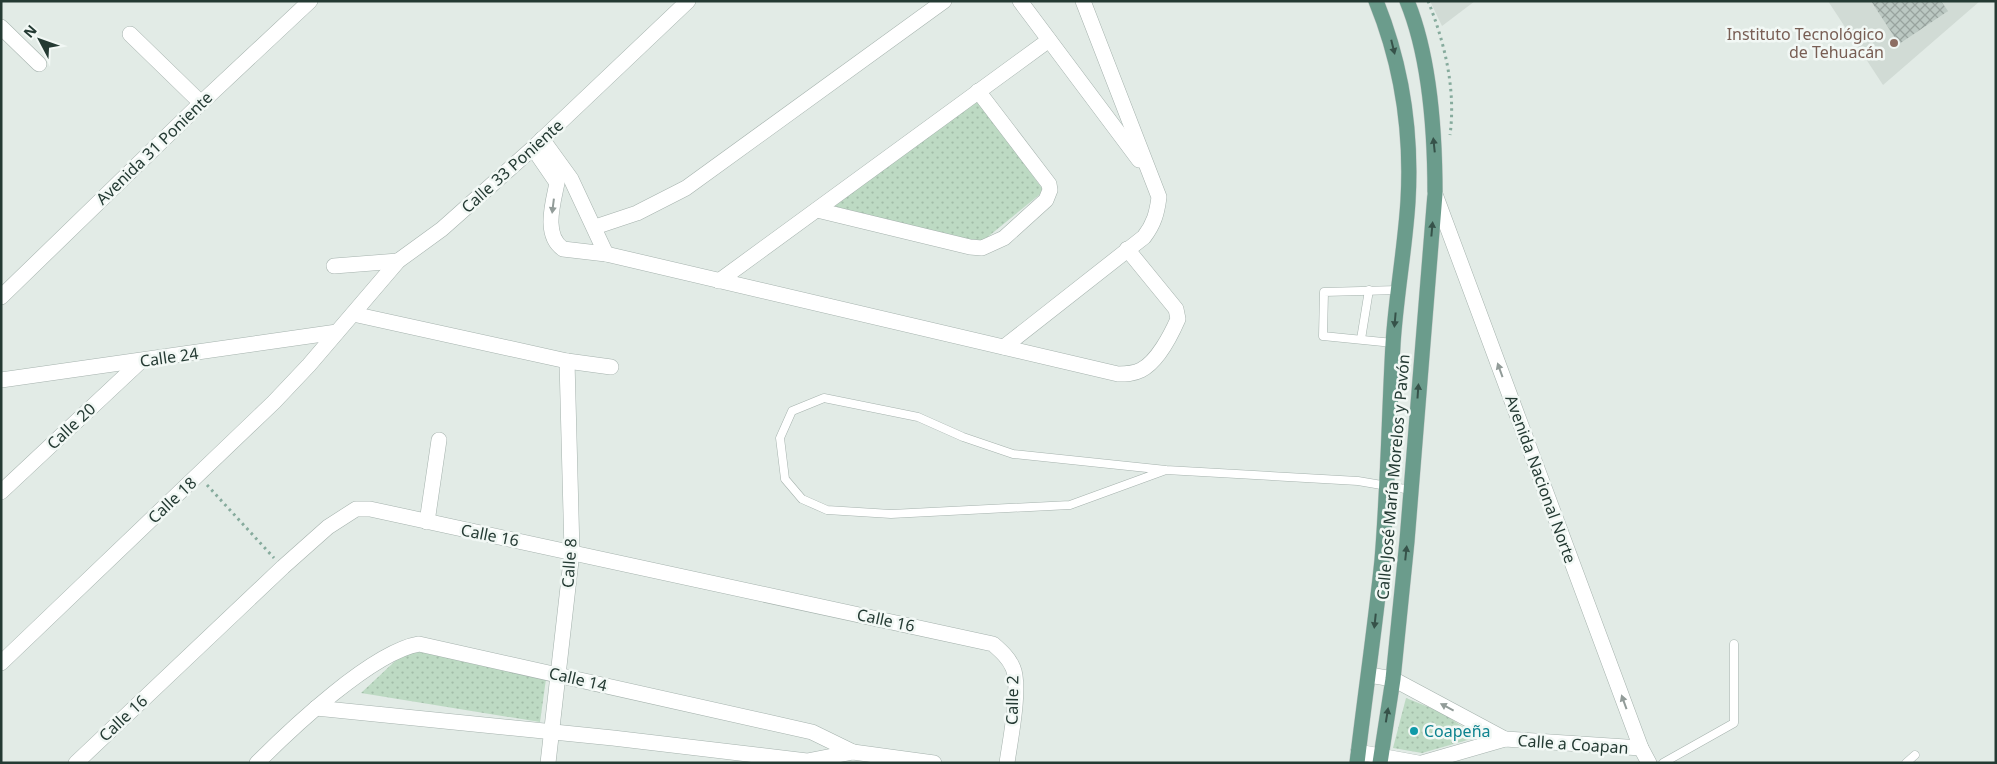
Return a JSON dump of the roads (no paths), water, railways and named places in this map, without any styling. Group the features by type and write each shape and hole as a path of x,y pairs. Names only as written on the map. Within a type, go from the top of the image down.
{"main road":[{"name":"Calle José María Morelos y Pavón","path":"1357,757 1369,676 1382,558 1393,343 1408,202 1409,148 1404,94 1389,33 1376,1"},
{"name":"Calle José María Morelos y Pavón","path":"1380,759 1393,679 1411,490 1435,194 1435,156 1430,110 1416,25 1407,1"}],"street":[{"name":"Avenida 31 Poniente","path":"1,297 201,102 310,1"},
{"name":"Calle 33 Poniente","path":"337,332 398,261 442,229 538,143 688,1"},
{"path":"595,227 637,213 686,188 944,1"},
{"path":"1020,1 1151,176"},
{"path":"1004,347 1144,237 1152,227 1157,214 1160,197 1083,1"},
{"path":"1,27 39,64"},
{"path":"130,34 201,102"},
{"path":"719,281 1049,40"},
{"path":"816,210 970,247 982,248 1004,238 1046,200 1050,190 1049,184 978,91"},
{"path":"538,143 595,227 606,254"},
{"path":"564,181 551,229 557,245 563,249 606,254 1118,374 1132,374 1143,370 1154,358 1178,319 1176,309 1127,249"},
{"name":"Avenida Nacional Norte","path":"1435,194 1641,748 1649,763"},
{"path":"334,266 398,261"},
{"path":"354,314 567,361 611,367"},
{"name":"Calle 24","path":"1,380 337,332"},
{"name":"Calle 18","path":"1,663 280,396 337,332"},
{"name":"Calle 20","path":"1,492 141,361"},
{"name":"Calle 8","path":"548,763 572,552 567,361"},
{"path":"427,522 439,440"},
{"name":"Calle 16","path":"76,763 282,567 328,527 356,509 370,509 993,644"},
{"name":"Calle 14","path":"257,763 316,708 379,661 408,646 419,644 812,732 853,752 934,763"},
{"name":"Calle 2","path":"993,644 1004,654 1014,669 1016,684 1007,763"},
{"name":"Calle a Coapan","path":"1369,676 1393,679 1505,739"},
{"name":"Calle 14","path":"316,708 551,731 807,761 853,752"},
{"name":"Calle a Coapan","path":"1422,763 1505,739 1641,748"},
{"path":"1357,757 1418,763"}],"lane":[{"path":"1361,339 1369,290"},
{"path":"1393,343 1323,336 1324,292 1398,290"},
{"path":"1166,470 1070,505 891,514 827,510 802,499 785,479 780,438 792,411 824,398 918,417 963,438 1013,454 1166,470 1358,481 1411,490"},
{"path":"1663,763 1734,723 1734,644"},
{"path":"1906,763 1915,756"}],"place":[{"name":"Instituto Tecnológico de Tehuacán","path":"1894,43"},
{"name":"Coapeña","path":"1414,731"}]}
